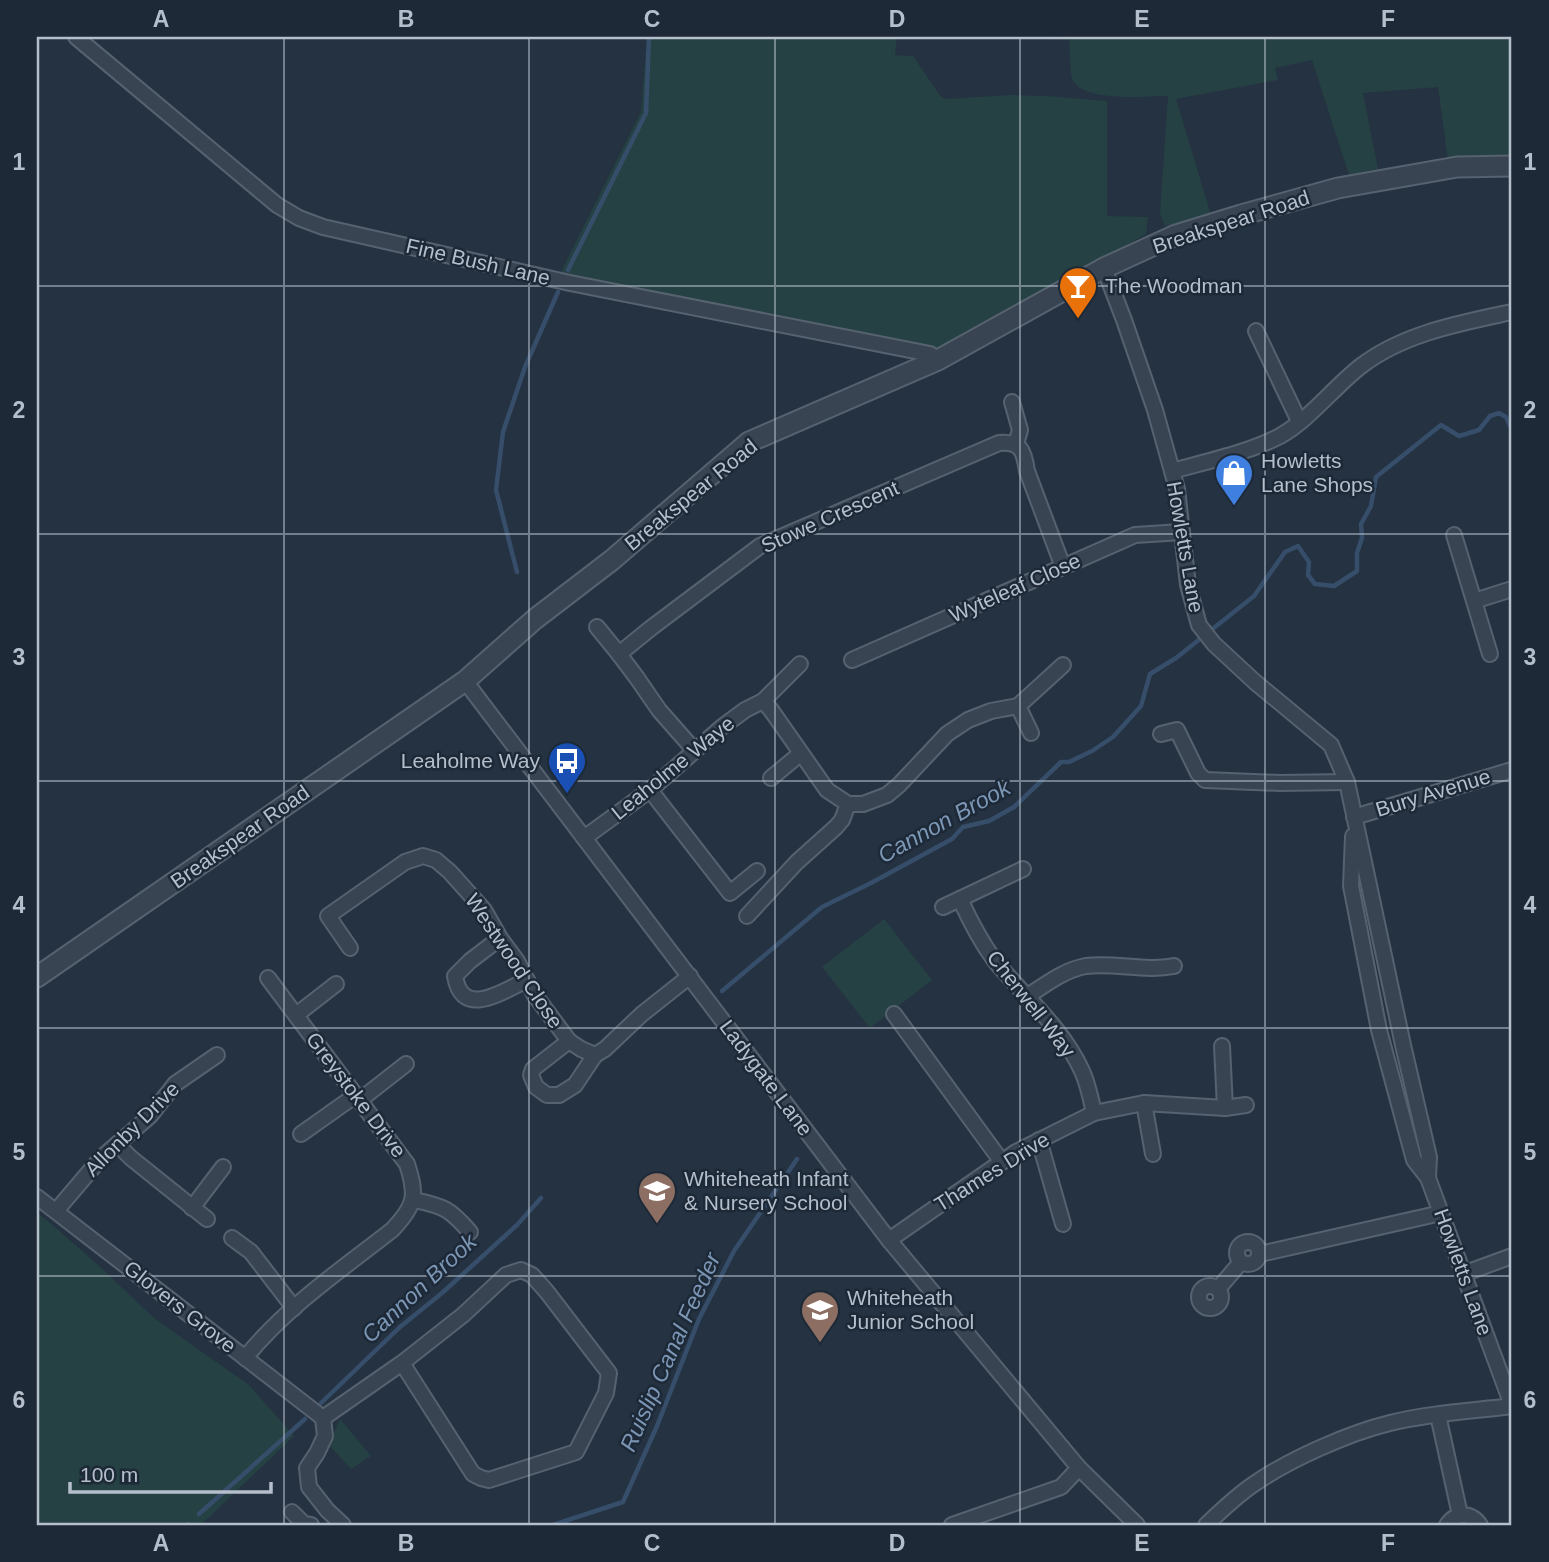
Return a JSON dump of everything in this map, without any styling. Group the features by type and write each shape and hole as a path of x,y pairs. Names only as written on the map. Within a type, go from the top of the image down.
{"street":[{"name":"Fine Bush Lane","path":"76,37 277,205 299,218 323,227 570,283 930,354 938,360"},
{"name":"Breakspear Road","path":"37,976 465,681 535,619 612,560 749,442 938,360 1104,268 1176,235 1338,188 1457,167 1512,166"},
{"name":"Howletts Lane","path":"1104,268 1129,333 1177,489 1188,585 1196,617 1212,641 1255,682 1331,745 1348,782 1429,1157 1428,1178"},
{"path":"1172,471 1230,455 1281,435 1362,365 1387,350 1450,326 1512,312"},
{"path":"1256,331 1299,421"},
{"path":"1012,401 1020,430 1016,444 1024,454 1030,481 1063,567"},
{"name":"Stowe Crescent","path":"619,654 760,546 999,443 1016,444"},
{"name":"Wyteleaf Close","path":"852,660 1135,535 1182,532"},
{"path":"1454,535 1490,654"},
{"path":"1474,601 1512,589"},
{"path":"597,627 659,710 695,751"},
{"name":"Leaholme Waye","path":"584,838 650,789 722,727 763,701 800,664"},
{"path":"763,701 827,790 848,804 863,804 887,794 899,785 947,734 968,720 991,711 1018,706 1063,665"},
{"name":"Ladygate Lane","path":"465,681 889,1240 1079,1468 1137,1525"},
{"path":"1018,706 1031,733"},
{"path":"1161,734 1177,730 1198,773 1205,780 1348,782"},
{"path":"771,778 800,754"},
{"name":"Bury Avenue","path":"1354,817 1512,770"},
{"path":"650,789 730,893 757,871"},
{"path":"747,916 797,862 836,827 848,804"},
{"name":"Howletts Lane","path":"1354,817 1351,886 1384,1050 1415,1160 1428,1178 1512,1406"},
{"name":"Westwood Close","path":"350,948 328,916 405,862 423,856 436,860 484,910 517,961 534,994 569,1041 594,1055"},
{"path":"943,907 1023,869"},
{"name":"Cherwell Way","path":"960,900 983,943 1002,969 1043,1012 1072,1052 1082,1072 1094,1113"},
{"path":"491,945 455,976 456,985 465,997 476,1001 487,998 527,980"},
{"path":"1028,996 1066,972 1086,966 1158,969 1174,966"},
{"path":"569,1041 533,1069 531,1076 536,1087 547,1095 559,1095 575,1085 594,1055 605,1049 642,1014 690,976"},
{"name":"Greystoke Drive","path":"268,978 407,1164 414,1184 414,1200"},
{"path":"296,1015 337,985"},
{"path":"894,1014 1002,1161"},
{"path":"1384,1050 1403,1045"},
{"path":"1222,1046 1225,1108"},
{"name":"Allonby Drive","path":"56,1211 101,1158 149,1116 175,1084 216,1055"},
{"path":"301,1134 407,1064"},
{"path":"1144,1103 1153,1154"},
{"name":"Thames Drive","path":"889,1240 1002,1161 1094,1113 1144,1103 1225,1108 1246,1105"},
{"path":"1039,1140 1063,1224"},
{"path":"117,1144 207,1219"},
{"path":"192,1208 223,1167"},
{"name":"Glovers Grove","path":"37,1197 323,1419"},
{"path":"245,1358 293,1308 392,1230 414,1200 439,1205 455,1214 470,1232"},
{"path":"1218,1289 1241,1262 1237,1252 1244,1243 1255,1244 1259,1254 1441,1213"},
{"path":"232,1238 251,1252 293,1308"},
{"path":"1463,1274 1512,1256"},
{"path":"343,1525 309,1487 307,1468 325,1436 323,1419 402,1363 463,1315 506,1275 521,1270 532,1275 609,1373 606,1393 576,1452 489,1480 473,1474 402,1363"},
{"path":"1206,1525 1225,1506 1283,1466 1357,1434 1391,1423 1512,1406"},
{"path":"1438,1415 1460,1515"},
{"path":"951,1525 1061,1487 1079,1468"},
{"path":"322,1525 327,1510"},
{"path":"292,1512 304,1524 311,1525"},
{"path":"1447,1525 1460,1515 1473,1517 1480,1525"}],"green space":[{"path":"647,37 897,37 895,55 913,56 941,97 946,99 1010,95 1107,101 1107,216 1148,217 1146,234 945,350 560,274 641,112"},
{"path":"966,37 1512,37 1512,159 1448,160 1438,87 1363,93 1378,169 1349,175 1312,60 1275,68 1278,80 1176,99 1211,215 1165,226 1160,213 1168,96 1101,95 1078,87 1071,76 1069,40"},
{"path":"884,919 932,980 870,1028 822,967"},
{"path":"37,1213 154,1318 249,1385 294,1436 201,1525 37,1525"},
{"path":"340,1419 371,1456 351,1469 329,1445"}],"waterway":[{"path":"568,270 646,113 649,37"},
{"path":"517,572 496,490 503,432 525,367 558,292"},
{"name":"Cannon Brook","path":"722,991 822,907 952,839 963,827 989,821 1014,807 1061,762 1069,762 1092,751 1113,737 1141,706 1150,674 1176,658 1254,596 1285,552 1298,546 1309,562 1308,575 1315,584 1334,586 1357,571 1357,553 1362,538 1361,524 1371,506 1376,477 1441,425 1459,436 1479,430 1490,416 1499,413 1506,417 1512,430"},
{"name":"Ruislip Canal Feeder","path":"553,1525 623,1502 657,1426 699,1319 734,1251 797,1159"},
{"name":"Cannon Brook","path":"321,1403 400,1327 517,1225 541,1198"},
{"name":"Cannon Brook","path":"199,1514 305,1419"}],"place":[{"name":"The Woodman","path":"1078,320"},
{"name":"Howletts Lane Shops","path":"1234,507"},
{"name":"Leaholme Way","path":"567,795"},
{"name":"Whiteheath Infant & Nursery School","path":"657,1225"},
{"name":"Whiteheath Junior School","path":"820,1344"}]}
